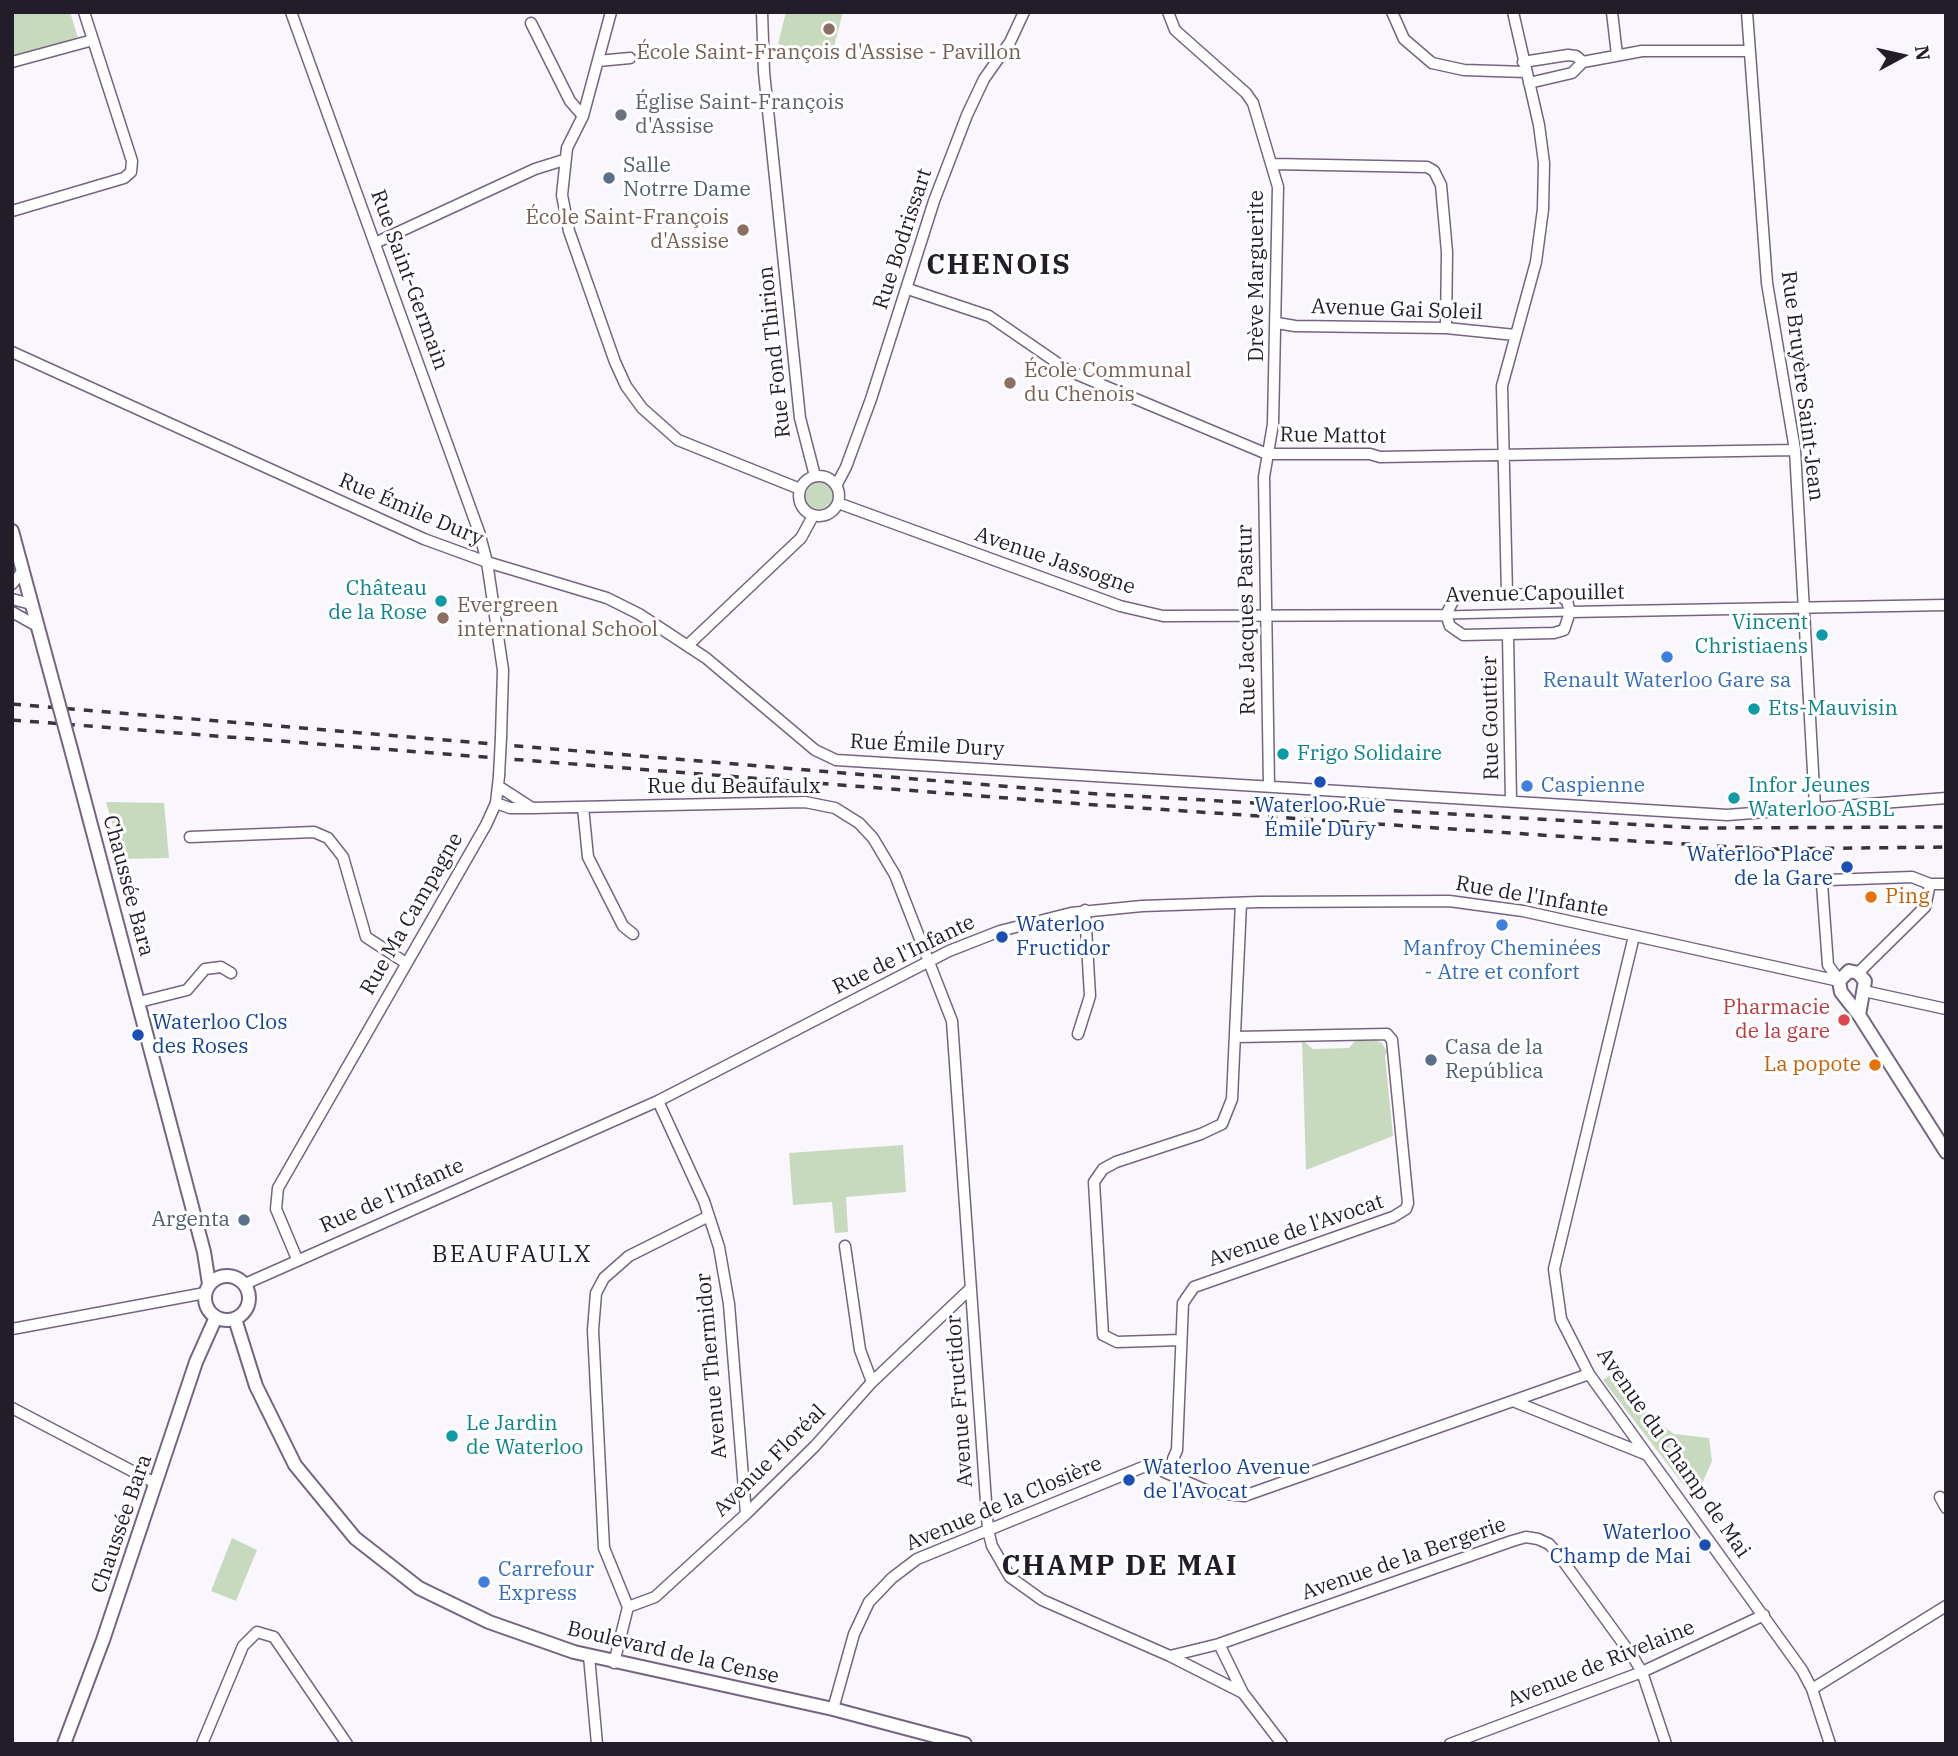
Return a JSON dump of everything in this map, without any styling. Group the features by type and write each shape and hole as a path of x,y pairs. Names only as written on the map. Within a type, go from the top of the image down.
{"main road":[{"name":"Chaussée Bara","path":"12,531 204,1252 207,1288"},
{"path":"1859,1015 1865,981 1858,973 1844,973 1839,986 1946,1152"},
{"path":"1845,996 1855,998 1864,991"},
{"name":"Chaussée Bara","path":"204,1252 224,1275"},
{"path":"224,1275 240,1279 245,1284 250,1300 247,1308 235,1319 216,1317 207,1307 207,1288 224,1275"},
{"name":"Chaussée Bara","path":"64,1744 103,1640 196,1362 216,1317"},
{"name":"Boulevard de la Cense","path":"235,1319 256,1386 272,1424 295,1465 355,1538 386,1565 454,1606 489,1622 614,1663 833,1709 965,1744"}],"street":[{"path":"12,211 124,178 131,172 132,161 84,12"},
{"name":"Rue Saint-Germain","path":"291,12 449,443 487,562"},
{"path":"611,12 583,116 564,160 562,204 615,362 635,399 655,422 678,440 800,489"},
{"name":"Rue Fond Thirion","path":"762,12 764,72 797,396 802,433 815,476"},
{"name":"Rue Bodrissart","path":"836,486 846,467 871,399 934,201 967,115 984,79 1010,42 1024,12"},
{"name":"Drève Marguerite","path":"1168,12 1175,30 1253,103 1273,164 1280,214 1273,424 1267,454"},
{"path":"1392,12 1404,38 1432,63 1464,70 1572,73 1583,62 1642,51 1750,51"},
{"path":"1507,594 1502,386 1536,262 1543,209 1544,163 1513,12"},
{"path":"1612,12 1617,55"},
{"name":"Rue Bruyère Saint-Jean","path":"1747,12 1768,283 1795,450 1815,807"},
{"path":"531,23 570,101 583,116"},
{"path":"12,62 93,40"},
{"path":"1526,73 1568,55 1576,56 1583,62"},
{"path":"598,61 630,58"},
{"path":"374,243 535,169 564,160"},
{"path":"1273,164 1427,167 1434,171 1441,185 1447,252 1446,328"},
{"name":"Rue Mattot","path":"908,289 989,316 1069,371 1267,454 1370,454 1380,457 1795,450"},
{"name":"Avenue Gai Soleil","path":"1277,323 1295,326 1446,328 1515,334"},
{"name":"Rue Émile Dury","path":"12,352 424,539 487,562 607,598 639,614 688,646 816,750 836,760 1727,816 1946,798"},
{"name":"Rue Jacques Pastur","path":"1267,454 1264,478 1269,786"},
{"path":"815,476 827,478 836,486 838,503 831,513 813,516 800,504 800,489 815,476"},
{"name":"Avenue Jassogne","path":"838,503 1140,611 1182,617 1266,616"},
{"path":"688,646 801,538 813,516"},
{"name":"Rue Ma Campagne","path":"297,1259 276,1209 278,1188 496,803 503,670 487,562"},
{"path":"12,584 23,571"},
{"path":"1558,594 1567,601 1570,612 1564,630 1508,635 1463,635 1450,626 1446,615 1454,599 1463,595 1558,594"},
{"path":"12,599 31,604"},
{"name":"Avenue Capouillet","path":"1266,616 1946,605"},
{"path":"12,612 37,626"},
{"name":"Rue Gouttier","path":"1508,635 1511,801"},
{"path":"498,781 532,808"},
{"name":"Rue du Beaufaulx","path":"496,803 510,808 532,808 805,802 835,808 859,823 885,856 928,961"},
{"path":"583,807 588,857 623,926 632,934"},
{"path":"190,837 314,832 328,838 343,857 366,937 406,963"},
{"path":"1839,981 1828,965 1822,884 1828,880 1912,877 1930,884 1946,884"},
{"path":"1858,973 1925,907 1930,884"},
{"name":"Rue de l'Infante","path":"245,1284 658,1101 928,961 974,940 1085,910 1379,899 1449,901 1522,911 1839,981"},
{"path":"1181,1340 1117,1342 1103,1335 1094,1182 1102,1169 1116,1162 1201,1134 1222,1124 1231,1106 1237,1037 1241,903"},
{"path":"1078,1034 1090,996 1085,910"},
{"name":"Avenue du Champ de Mai","path":"1634,936 1554,1269 1561,1319 1589,1374 1764,1615 1812,1689 1830,1744"},
{"name":"Avenue Fructidor","path":"928,961 949,1013 956,1054 988,1530 1000,1563 1025,1590 1170,1656 1243,1693"},
{"path":"139,1002 187,990 205,969 221,967 231,973"},
{"path":"1864,991 1946,1009"},
{"name":"Avenue de l'Avocat","path":"1179,1479 1173,1459 1177,1450 1182,1303 1194,1287 1394,1217 1401,1214 1408,1203 1392,1040 1387,1034 1237,1037"},
{"name":"Avenue Thermidor","path":"658,1101 709,1216 719,1247 729,1304 746,1514"},
{"path":"614,1663 628,1607 604,1548 593,1330 596,1293 604,1278 629,1256 709,1216"},
{"path":"845,1246 860,1349 872,1382"},
{"path":"12,1329 207,1288"},
{"name":"Avenue Floréal","path":"628,1607 655,1597 746,1514 815,1446 872,1382 971,1288"},
{"path":"1153,1468 1210,1492 1244,1496 1589,1374"},
{"path":"1513,1401 1645,1454"},
{"path":"12,1408 156,1483"},
{"name":"Avenue de la Closière","path":"833,1709 854,1634 869,1602 892,1578 917,1559 1131,1471 1153,1468 1173,1459"},
{"path":"1940,1497 1946,1508"},
{"name":"Avenue de la Bergerie","path":"1170,1656 1219,1644 1526,1537 1549,1544 1558,1554 1642,1671 1666,1744"},
{"path":"1812,1689 1946,1606"},
{"name":"Avenue de Rivelaine","path":"1450,1744 1642,1671 1764,1615"},
{"path":"202,1744 243,1646 257,1632 274,1637 347,1744"},
{"name":"Avenue Fructidor","path":"1219,1644 1243,1693 1282,1744"},
{"path":"589,1656 597,1744"}],"green space":[{"path":"12,12 70,12 78,38 12,56"},
{"path":"786,12 843,12 831,58 778,44"},
{"path":"819,481 830,485 834,496 830,507 819,511 808,507 804,496 808,485"},
{"path":"106,802 164,803 169,858 122,859"},
{"path":"1302,1040 1313,1049 1349,1048 1355,1041 1376,1040 1382,1043 1387,1052 1385,1056 1393,1136 1306,1170"},
{"path":"903,1145 906,1192 846,1197 848,1232 835,1233 832,1202 793,1205 789,1153"},
{"path":"1615,1371 1624,1392 1640,1396 1637,1406 1674,1434 1709,1438 1712,1461 1701,1486 1685,1487 1603,1380"},
{"path":"232,1538 257,1550 236,1601 211,1591"}],"railway":[{"path":"12,704 1097,794 1698,828 1946,827"},
{"path":"12,720 1096,805 1600,839 1770,849 1946,847"}],"place":[{"name":"École Saint-François d'Assise - Pavillon","path":"829,29"},
{"name":"Église Saint-François d'Assise","path":"621,115"},
{"name":"Salle Notrre Dame","path":"609,178"},
{"name":"École Saint-François d'Assise","path":"743,230"},
{"name":"École Communal du Chenois","path":"1010,383"},
{"name":"Château de la Rose","path":"441,601"},
{"name":"Evergreen international School","path":"443,618"},
{"name":"Vincent Christiaens","path":"1822,635"},
{"name":"Renault Waterloo Gare sa","path":"1667,657"},
{"name":"Ets-Mauvisin","path":"1754,709"},
{"name":"Frigo Solidaire","path":"1283,754"},
{"name":"Waterloo Rue Émile Dury","path":"1320,782"},
{"name":"Caspienne","path":"1527,786"},
{"name":"Infor Jeunes Waterloo ASBL","path":"1734,798"},
{"name":"Waterloo Place de la Gare","path":"1847,867"},
{"name":"Ping","path":"1871,897"},
{"name":"Manfroy Cheminées - Atre et confort","path":"1502,925"},
{"name":"Waterloo Fructidor","path":"1002,937"},
{"name":"Pharmacie de la gare","path":"1844,1020"},
{"name":"Waterloo Clos des Roses","path":"138,1035"},
{"name":"Casa de la República","path":"1431,1060"},
{"name":"La popote","path":"1875,1065"},
{"name":"Argenta","path":"244,1220"},
{"name":"Le Jardin de Waterloo","path":"452,1436"},
{"name":"Waterloo Avenue de l'Avocat","path":"1129,1480"},
{"name":"Waterloo Champ de Mai","path":"1705,1545"},
{"name":"Carrefour Express","path":"484,1582"}],"district":[{"name":"CHENOIS","path":"999,266"},
{"name":"BEAUFAULX","path":"512,1255"},
{"name":"CHAMP DE MAI","path":"1120,1567"}]}
